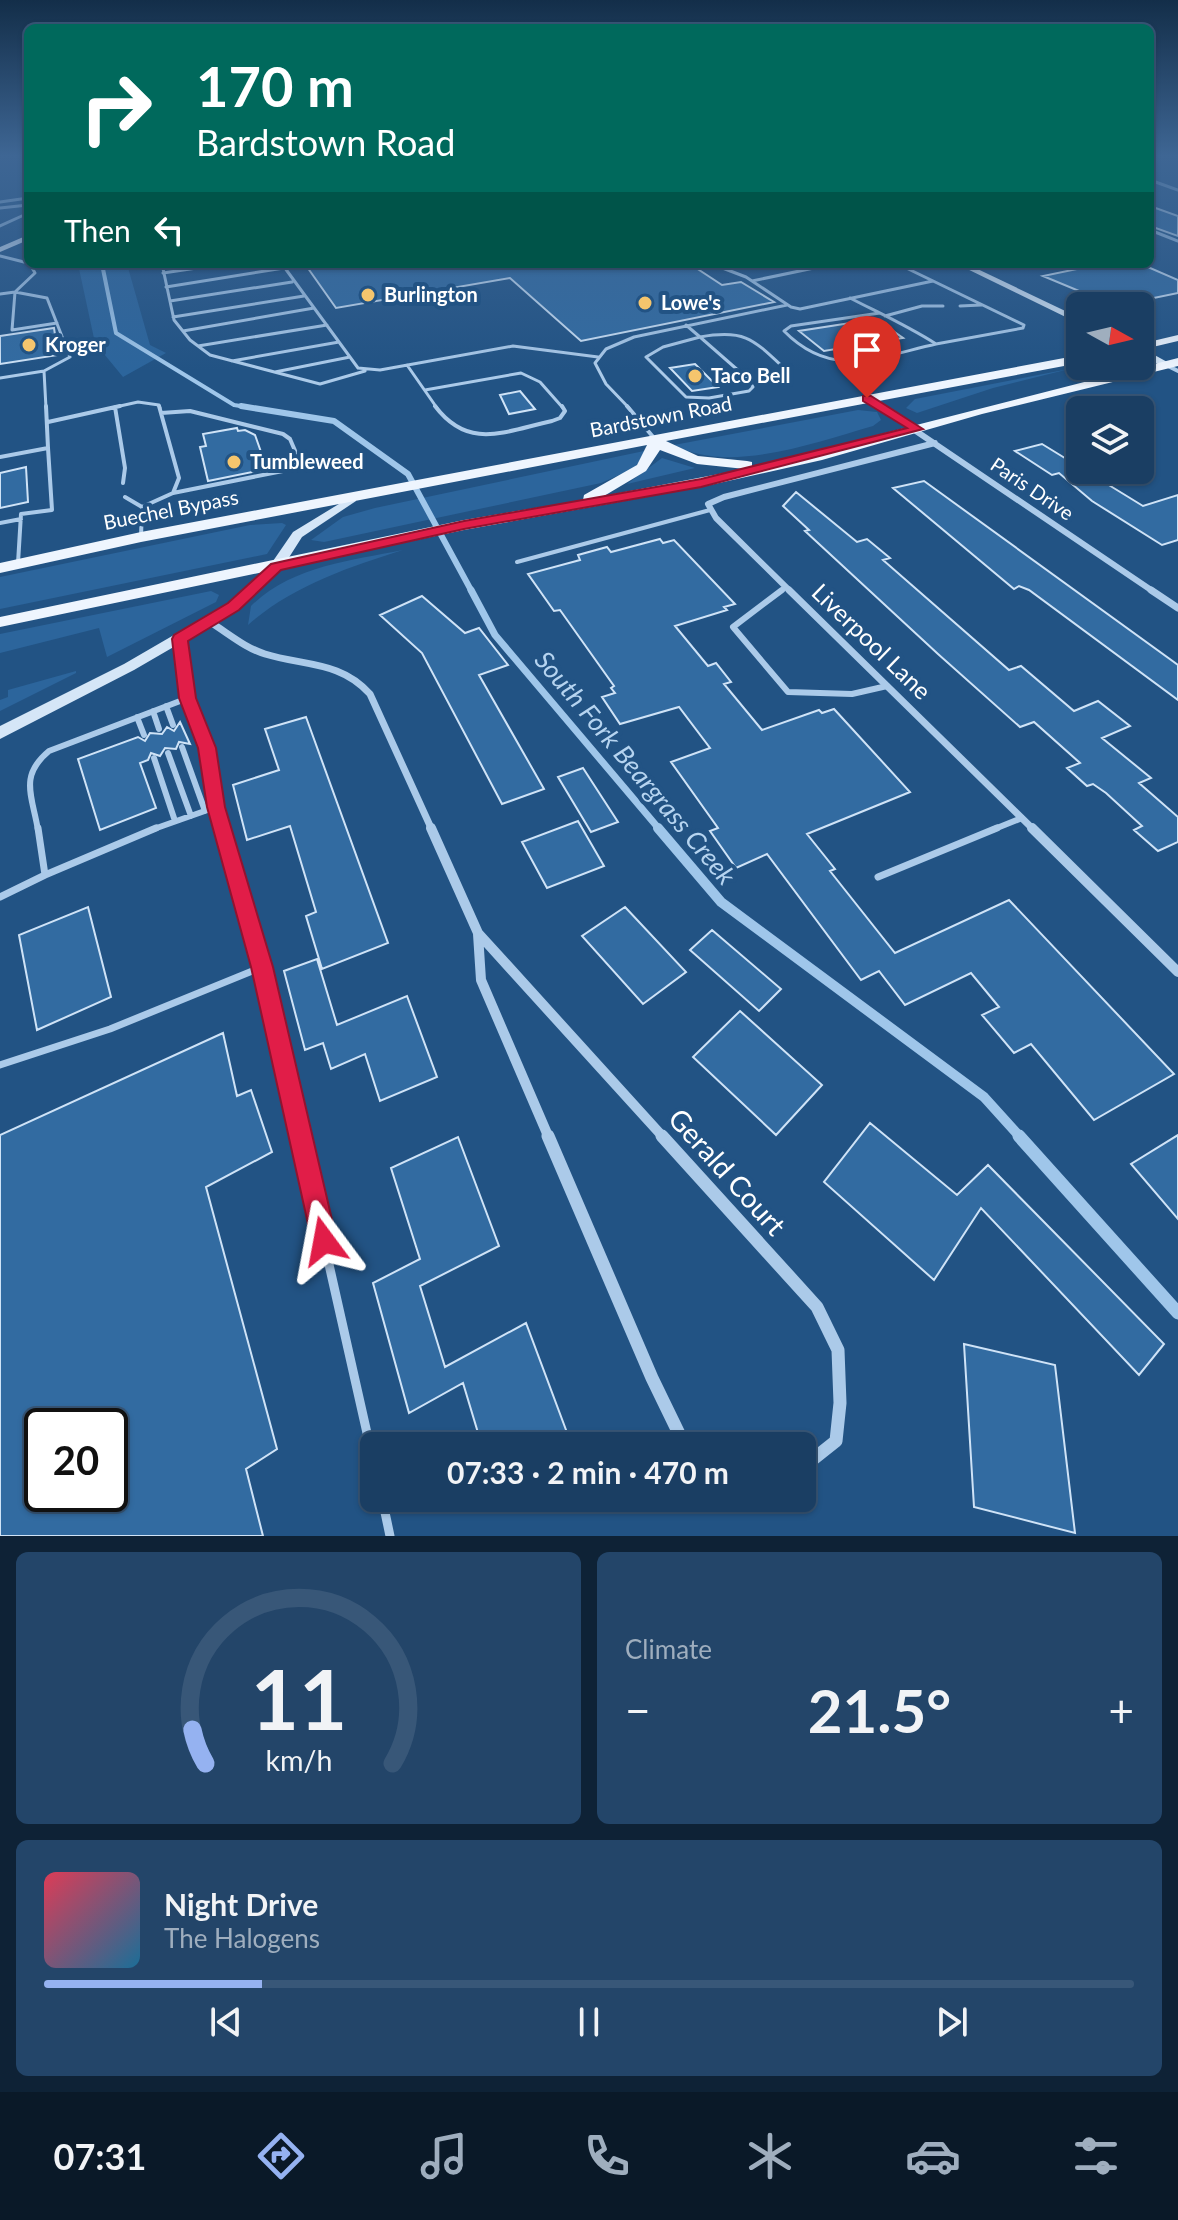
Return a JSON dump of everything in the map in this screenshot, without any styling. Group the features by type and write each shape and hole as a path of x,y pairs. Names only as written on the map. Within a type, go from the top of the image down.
{"main road":[{"path":"0,250 24,239"},
{"path":"969,268 1066,314"},
{"path":"1154,344 1178,338"},
{"path":"1154,355 1174,366"},
{"name":"Bardstown Road","path":"0,733 210,622 234,606 276,567 297,535 352,499 654,438 1066,362"},
{"path":"0,622 276,567 464,525 774,467 978,411 1174,366"},
{"path":"654,438 664,449 679,455 717,463 774,467"},
{"path":"575,505 647,465 656,451 654,438"},
{"name":"Buechel Bypass","path":"0,568 141,537 352,499"}],"street":[{"path":"1154,232 1178,241"},
{"name":"Paris Drive","path":"867,398 1178,608"},
{"path":"710,510 708,504 724,497 935,443"},
{"name":"Liverpool Lane","path":"710,510 1178,972"},
{"name":"Gerald Court","path":"210,622 260,653 338,668 361,681 370,694 478,933 817,1307 838,1350 840,1403 836,1441 816,1457"},
{"name":"Gerald Court","path":"478,933 481,980 676,1432"}],"lane":[{"path":"0,256 24,263"},
{"path":"32,268 35,273 15,292 12,330 57,323"},
{"path":"162,268 173,317 183,331 210,355 320,384 370,369 513,346 598,357"},
{"path":"163,273 197,268"},
{"path":"166,287 272,268"},
{"path":"284,268 358,368 370,369"},
{"path":"721,268 752,281 787,305 800,309 933,281"},
{"path":"752,281 814,268"},
{"path":"906,268 1024,325 1023,328 848,363 824,360 784,331 791,326 922,306 943,306"},
{"path":"170,301 292,282"},
{"path":"0,294 15,292 47,298 70,357 44,371 0,378"},
{"path":"173,317 304,296"},
{"path":"850,298 936,344"},
{"path":"654,438 647,426 601,378 595,363 598,357 609,347 634,337 787,305"},
{"path":"960,306 985,305"},
{"path":"183,331 314,308"},
{"path":"198,346 327,325"},
{"path":"686,325 701,338 748,379 753,387 749,391 709,398 686,397 646,357 656,348 701,338 734,332 746,335 785,369 748,379"},
{"path":"229,361 339,342"},
{"path":"271,373 350,357"},
{"path":"407,365 425,390 454,428 469,434 487,434 552,421 560,418 565,411 530,374 425,390"},
{"path":"18,563 21,514 52,510 44,371"},
{"path":"48,422 138,402 159,405 179,478 173,493"},
{"path":"115,407 125,468 123,483"},
{"path":"142,507 173,493 293,469 299,460 290,439 283,434 202,413 177,410 161,413"},
{"path":"0,457 48,448"},
{"path":"125,497 142,507"},
{"path":"141,537 142,507"},
{"path":"517,562 710,510"},
{"path":"0,523 21,519"},
{"path":"786,587 733,627 788,692 852,694 887,686"},
{"path":"180,639 188,698 207,748 216,807 262,967 367,1432"},
{"path":"45,875 29,774 36,762 49,751 188,698"},
{"path":"166,706 173,725"},
{"path":"153,711 159,729"},
{"path":"137,717 144,735"},
{"path":"182,747 205,811"},
{"path":"168,753 191,816"},
{"path":"154,758 175,821"},
{"path":"0,897 45,875 216,807"},
{"path":"878,877 1022,818"},
{"path":"0,1065 110,1029 262,967"},
{"path":"385,1512 390,1536"}],"shaded area":[{"path":"79,268 128,268 150,345 166,353 123,377 95,343"},
{"path":"1066,370 993,388 917,413 906,408 915,399"},
{"path":"858,410 877,412 881,420 873,426 773,453 721,457 674,445"},
{"path":"648,452 633,469 601,483 324,542 311,540 343,517 375,508"},
{"path":"662,458 695,468 627,484"},
{"path":"250,525 286,525 267,554 0,609 0,577"},
{"path":"403,550 302,589 248,625 251,606 284,582 322,567"},
{"path":"211,591 219,595 216,602 107,657 99,628 0,653 0,634"},
{"path":"76,671 0,711 0,700 8,697 8,690"}],"building":[{"path":"1154,227 1154,227 1178,227 1178,236"},
{"name":"Lowe's","path":"308,268 696,268 722,285 741,282 774,302 581,341 510,278 336,308"},
{"path":"1082,268 1150,268 1178,280 1178,293 1154,298 1154,292 1081,292 1043,276"},
{"path":"876,319 903,338 824,351 799,331"},
{"name":"Kroger","path":"54,328 58,355 0,364 0,336"},
{"name":"Taco Bell","path":"695,364 718,387 692,391 670,368"},
{"path":"520,391 535,409 509,414 500,395"},
{"name":"Tumbleweed","path":"237,428 238,431 245,430 255,435 267,469 208,481 200,447 206,446 203,434"},
{"path":"1042,444 1066,459 1066,479 1059,473 1052,475 1015,451"},
{"path":"26,467 28,502 0,508 0,473"},
{"path":"924,481 1178,665 1178,700 1029,590 1019,586 1014,589 893,488"},
{"path":"1072,484 1107,484 1143,506 1178,495 1178,540 1162,545 1092,501"},
{"path":"796,492 857,542 867,539 890,558 883,560 1009,670 1021,666 1074,711 1098,701 1130,726 1102,738 1151,778 1139,783 1178,817 1178,842 1158,851 1134,830 1142,826 1106,793 1093,784 1087,786 1067,768 1080,763 1034,722 1020,727 938,654 805,531 809,530 783,506"},
{"path":"660,539 663,543 674,540 735,604 724,607 727,610 675,626 708,666 716,663 731,682 724,684 762,730 819,710 822,713 834,709 910,792 807,834 835,869 830,871 895,953 1009,900 1174,1074 1094,1120 1031,1044 1014,1053 982,1015 999,1007 971,973 905,1005 879,971 861,980 767,854 736,868 710,831 718,828 671,762 710,748 679,707 620,724 602,697 615,693 611,688 614,686 560,610 554,611 528,574 580,560 578,555 607,547 611,552"},
{"path":"422,596 465,633 479,628 508,665 479,675 544,789 502,804 422,653 380,615"},
{"path":"306,717 388,943 322,969 306,916 316,912 290,826 247,840 233,785 279,770 265,729"},
{"path":"180,722 190,744 179,742 176,749 165,748 160,756 151,753 148,760 140,763 156,808 100,830 78,759 138,737 145,741 150,733 162,734 167,727 174,731"},
{"path":"583,768 618,822 591,832 558,777"},
{"path":"578,821 604,866 547,888 522,842"},
{"path":"88,907 111,997 37,1030 19,935"},
{"path":"625,907 686,972 643,1004 582,936"},
{"path":"712,930 781,989 759,1011 690,950"},
{"path":"317,959 337,1025 407,996 437,1077 380,1101 365,1054 331,1069 323,1043 305,1050 284,971"},
{"path":"740,1011 822,1085 776,1135 693,1057"},
{"path":"223,1033 237,1096 251,1090 272,1152 206,1187 277,1449 246,1469 263,1536 0,1536 0,1135"},
{"path":"870,1123 957,1195 988,1165 1164,1344 1139,1375 981,1208 934,1280 824,1182"},
{"path":"1178,1135 1178,1219 1131,1164"},
{"path":"458,1137 499,1246 420,1286 445,1367 526,1323 567,1432 478,1432 463,1383 409,1413 373,1283 420,1259 391,1168"},
{"path":"964,1344 1055,1365 1075,1533 974,1507"}],"waterway":[{"name":"South Fork Beargrass Creek","path":"103,268 116,333 234,405 253,408"},
{"name":"South Fork Beargrass Creek","path":"241,406 334,421 408,474 472,592"},
{"name":"South Fork Beargrass Creek","path":"471,590 495,635 660,830"},
{"name":"South Fork Beargrass Creek","path":"658,828 721,902 984,1097 1021,1138"},
{"name":"South Fork Beargrass Creek","path":"1019,1136 1178,1313"}],"place":[{"name":"Burlington","path":"368,295"},
{"name":"Lowe's","path":"645,303"},
{"name":"Kroger","path":"29,345"},
{"name":"Taco Bell","path":"695,376"},
{"name":"Tumbleweed","path":"234,462"}],"route":[{"path":"324,1241 262,967 216,807 207,748 188,698 180,639 234,606 276,567 464,525 701,483 817,457 917,429 867,398"}]}
